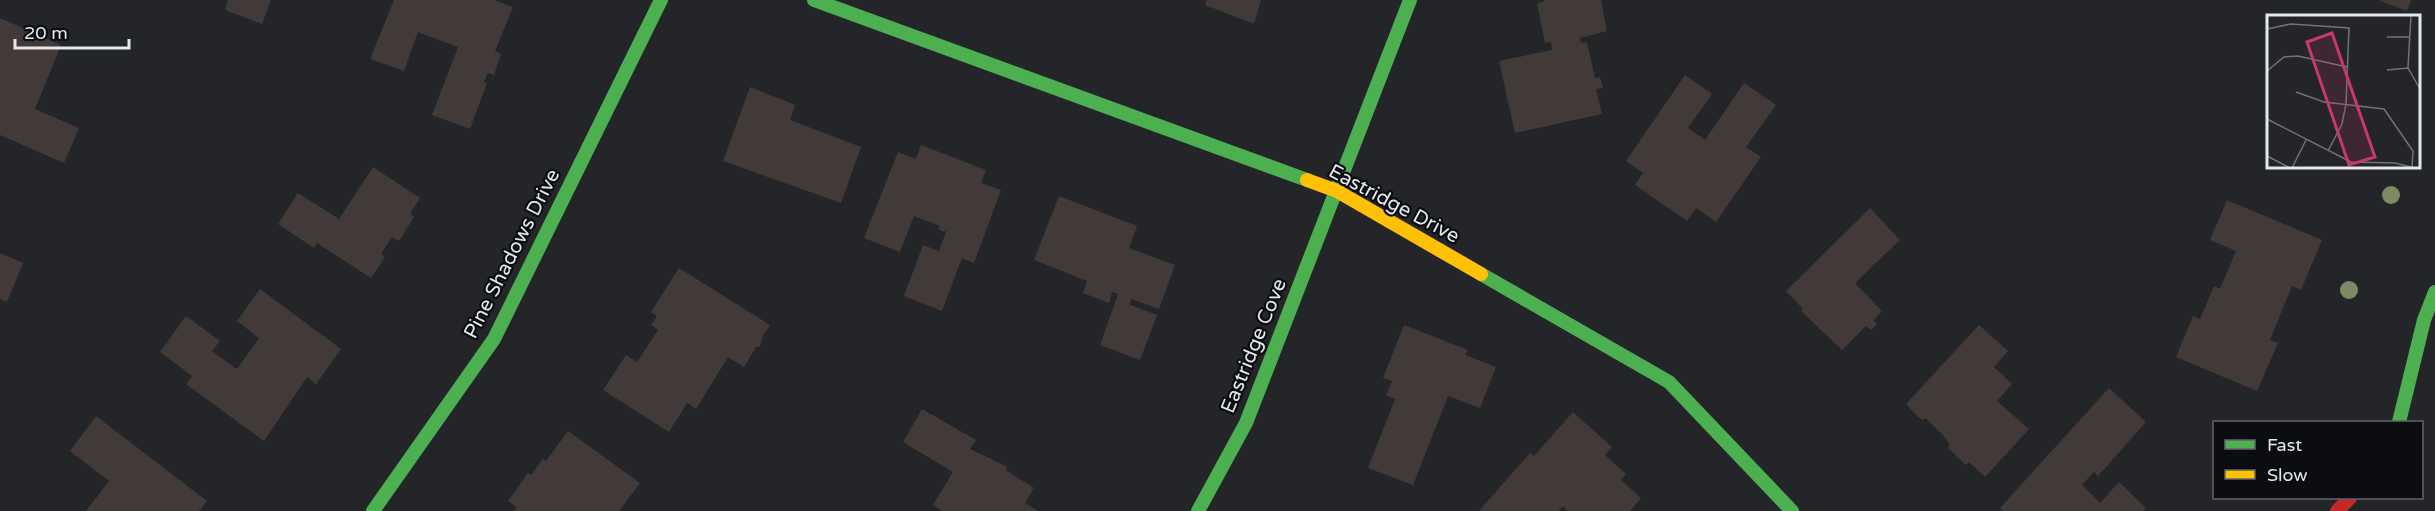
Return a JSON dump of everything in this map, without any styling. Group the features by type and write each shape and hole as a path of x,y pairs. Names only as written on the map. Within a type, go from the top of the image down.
{"street":[{"name":"Pine Shadows Drive","path":"374,511 494,339 661,0"},
{"name":"Eastridge Drive","path":"814,0 1337,191 1669,382 1792,511"},
{"name":"Eastridge Cove","path":"1198,511 1246,423 1410,0"},
{"path":"2399,421 2424,320 2435,292"},
{"path":"2337,511 2349,499"}],"building":[{"path":"228,0 271,0 262,24 225,10"},
{"path":"394,0 494,0 513,7 495,51 501,54 494,75 488,73 484,82 487,83 470,129 432,115 458,47 418,32 404,71 370,59"},
{"path":"1207,0 1261,0 1254,24 1205,5"},
{"path":"1546,0 1601,0 1607,31 1580,38 1581,43 1587,42 1595,78 1600,77 1603,88 1596,89 1602,114 1515,133 1499,61 1552,50 1551,42 1545,43 1537,4"},
{"path":"2378,0 2411,0 2407,11"},
{"path":"0,18 61,45 35,109 79,128 64,163 0,135"},
{"path":"1685,75 1712,94 1688,128 1705,140 1744,83 1776,105 1746,147 1761,157 1716,222 1696,208 1687,221 1635,185 1643,173 1626,161"},
{"path":"750,87 795,105 790,120 861,147 841,203 723,161"},
{"path":"921,145 986,170 981,183 1001,190 974,263 962,258 942,311 904,296 923,245 939,251 947,229 944,232 938,229 940,226 914,216 900,252 864,238 898,152 916,159"},
{"path":"373,167 420,198 410,214 414,217 399,241 392,237 381,254 385,257 371,278 317,243 314,248 278,224 298,193 339,219"},
{"path":"1059,196 1137,226 1129,248 1175,265 1159,309 1131,299 1130,305 1157,315 1140,360 1100,345 1118,294 1112,292 1109,303 1083,293 1087,281 1034,260"},
{"path":"2227,200 2322,240 2301,290 2292,286 2270,340 2278,343 2257,391 2176,357 2193,316 2200,319 2214,286 2220,289 2236,251 2210,240"},
{"path":"1870,208 1900,240 1855,283 1882,311 1874,320 1877,324 1871,330 1866,326 1842,350 1801,311 1803,309 1786,291"},
{"path":"0,253 23,263 7,302 0,299"},
{"path":"679,268 770,325 762,337 760,347 756,347 744,367 728,357 696,409 687,403 669,432 603,390 626,355 637,362 658,330 651,325 657,316 651,312"},
{"path":"260,289 341,349 316,384 307,377 264,441 186,384 192,376 160,352 186,316 220,341 212,351 237,369 259,338 237,321"},
{"path":"1404,325 1468,350 1465,355 1496,367 1480,408 1448,396 1413,485 1368,468 1395,399 1386,395 1392,381 1383,378"},
{"path":"1979,325 2008,351 1994,367 2012,384 1997,401 2029,429 1985,477 1969,462 1966,465 1948,448 1950,445 1942,434 1925,418 1923,420 1918,417 1906,404"},
{"path":"2109,388 2146,422 2098,476 2094,472 2082,485 2100,503 2119,482 2146,508 2143,511 2004,511 2000,508"},
{"path":"922,409 976,440 970,449 1006,466 1007,471 1034,488 1025,503 1038,511 943,511 933,505 953,472 903,442"},
{"path":"1573,412 1612,447 1605,455 1626,474 1621,480 1641,498 1630,511 1568,511 1563,506 1559,511 1479,511 1530,453 1534,456"},
{"path":"96,416 207,501 199,511 86,511 109,481 70,451"},
{"path":"568,431 640,483 619,511 514,511 517,507 508,501 528,473 531,475 543,459 546,461"}],"traffic: fast":[{"path":"373,511 494,339 661,0"},
{"path":"814,0 1307,180"},
{"path":"1198,511 1246,423 1410,0"},
{"path":"1481,274 1669,382 1792,511"},
{"path":"2399,421 2424,320 2435,292"}],"traffic: slow":[{"path":"1307,180 1337,191 1481,274"}],"traffic: jam":[{"path":"2337,511 2349,499"}]}
